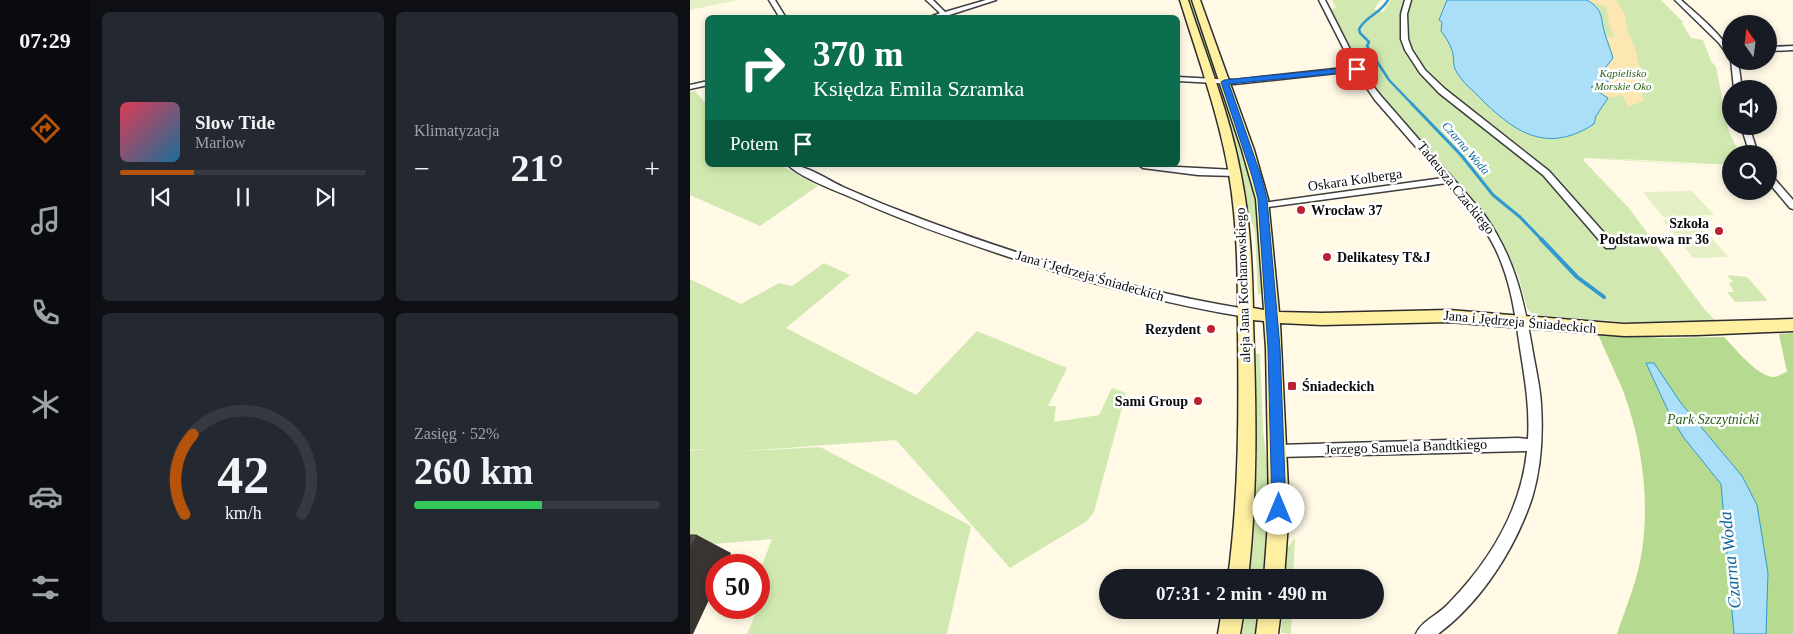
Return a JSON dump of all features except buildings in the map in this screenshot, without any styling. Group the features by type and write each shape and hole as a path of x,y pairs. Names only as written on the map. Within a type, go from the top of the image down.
{"main road":[{"name":"aleja Jana Kochanowskiego","path":"1184,0 1235,173 1242,216 1248,430 1243,541 1239,569"},
{"name":"aleja Jana Kochanowskiego","path":"1196,0 1257,176 1263,206 1278,451 1279,509 1275,569"},
{"name":"Jana i Jędrzeja Śniadeckich","path":"1246,313 1271,318 1302,320 1448,315 1572,327 1652,331 1793,325"},
{"path":"1229,634 1232,619"},
{"path":"1267,634 1269,619"}],"street":[{"path":"772,0 781,15"},
{"path":"929,0 944,14"},
{"path":"941,15 993,0"},
{"name":"Tadeusza Czackiego","path":"1322,0 1357,69 1378,98 1480,215 1497,239 1508,264 1522,321 1535,407 1533,446 1529,481 1525,496 1514,524 1499,551 1470,593 1455,609 1424,634"},
{"path":"1408,0 1402,19 1402,32 1410,51 1427,76 1442,91 1546,173 1610,246"},
{"path":"1678,0 1722,42"},
{"path":"955,11 962,15"},
{"path":"1778,49 1793,48"},
{"path":"1180,79 1208,79 1224,82 1357,69"},
{"path":"690,87 705,83"},
{"name":"Jana i Jędrzeja Śniadeckich","path":"796,167 856,197 954,235 1015,255 1120,288 1162,298 1246,313"},
{"path":"1160,167 1235,173"},
{"name":"Oskara Kolberga","path":"1263,206 1450,180"},
{"path":"1777,187 1793,206"},
{"name":"Jerzego Samuela Bandtkiego","path":"1278,451 1518,444 1533,446"}],"green space":[{"path":"690,0 738,0 690,10"},
{"path":"1187,0 1192,0 1217,75 1214,78"},
{"name":"Kąpielisko Morskie Oko","path":"1332,0 1381,0 1374,9 1383,12 1391,0 1661,0 1683,22 1691,38 1703,40 1711,61 1716,67 1722,97 1722,135 1730,135 1736,145 1722,145 1722,165 1584,157 1722,166 1585,158 1583,160 1628,207 1705,310 1716,321 1638,323 1543,316 1531,313 1527,308 1518,275 1501,238 1491,223 1368,79 1329,9 1336,8"},
{"path":"695,91 705,103 705,167 784,167 818,186 760,226 690,195 690,92"},
{"path":"1223,92 1255,196 1262,294 1258,294 1255,231 1247,209 1238,160 1217,93"},
{"path":"1692,191 1714,215 1663,217 1643,192"},
{"path":"1695,219 1728,257 1693,258 1663,220"},
{"path":"824,263 850,275 786,328 916,395 977,331 1067,368 1048,406 1056,406 1054,422 1099,415 1112,388 1126,393 1094,512 1087,521 1010,568 896,440 730,452 820,447 971,526 947,634 747,634 754,619 770,619 770,554 766,554 772,539 690,546 690,451 707,449 690,450 690,279 741,304 779,283 792,286"},
{"path":"1727,275 1747,277 1768,301 1735,302 1727,292 1734,292 1729,283 1733,282"},
{"name":"Park Szczytnicki","path":"1793,333 1793,634 1617,634 1633,589 1640,562 1645,520 1645,498 1640,455 1631,413 1598,334 1663,338 1724,337 1754,368 1768,376 1775,377 1787,372 1779,334"},
{"path":"1253,354 1260,354 1263,431 1269,483 1269,509 1264,569 1249,569 1255,487"},
{"path":"1295,538 1293,569 1286,569 1287,548"},
{"path":"1242,619 1258,619 1256,634 1240,634"},
{"path":"1282,619 1292,619 1291,634 1281,633"}],"sand":[{"path":"1587,0 1616,0 1625,15 1628,32 1634,45 1640,68 1639,76 1643,101 1628,107 1622,95 1608,98 1591,87 1604,83 1611,78 1606,67 1613,58 1609,42 1605,36 1614,37 1606,7"}],"water":[{"path":"1447,0 1587,0 1596,7 1601,14 1613,58 1606,67 1611,78 1609,81 1591,87 1608,98 1596,116 1594,124 1578,133 1548,138 1522,131 1496,113 1464,82 1455,69 1452,51 1441,31 1442,22 1439,20"},
{"path":"1646,363 1654,363 1681,403 1742,476 1757,505 1768,573 1766,634 1734,634 1721,484 1684,438 1671,417"}],"waterway":[{"name":"Czarna Woda","path":"1388,0 1359,29 1360,33 1369,42 1367,46 1389,80 1413,105"},
{"name":"Czarna Woda","path":"1412,104 1461,155 1493,195 1520,217 1542,240"},
{"name":"Czarna Woda","path":"1541,239 1577,277 1604,297"}],"place":[{"name":"Wrocław 37","path":"1301,210"},
{"name":"Szkoła Podstawowa nr 36","path":"1719,231"},
{"name":"Delikatesy T&J","path":"1327,257"},
{"name":"Rezydent","path":"1211,329"},
{"name":"Śniadeckich","path":"1292,386"},
{"name":"Sami Group","path":"1198,401"}],"route":[{"path":"1279,509 1274,348 1262,199 1257,176 1224,82 1357,69"}]}
